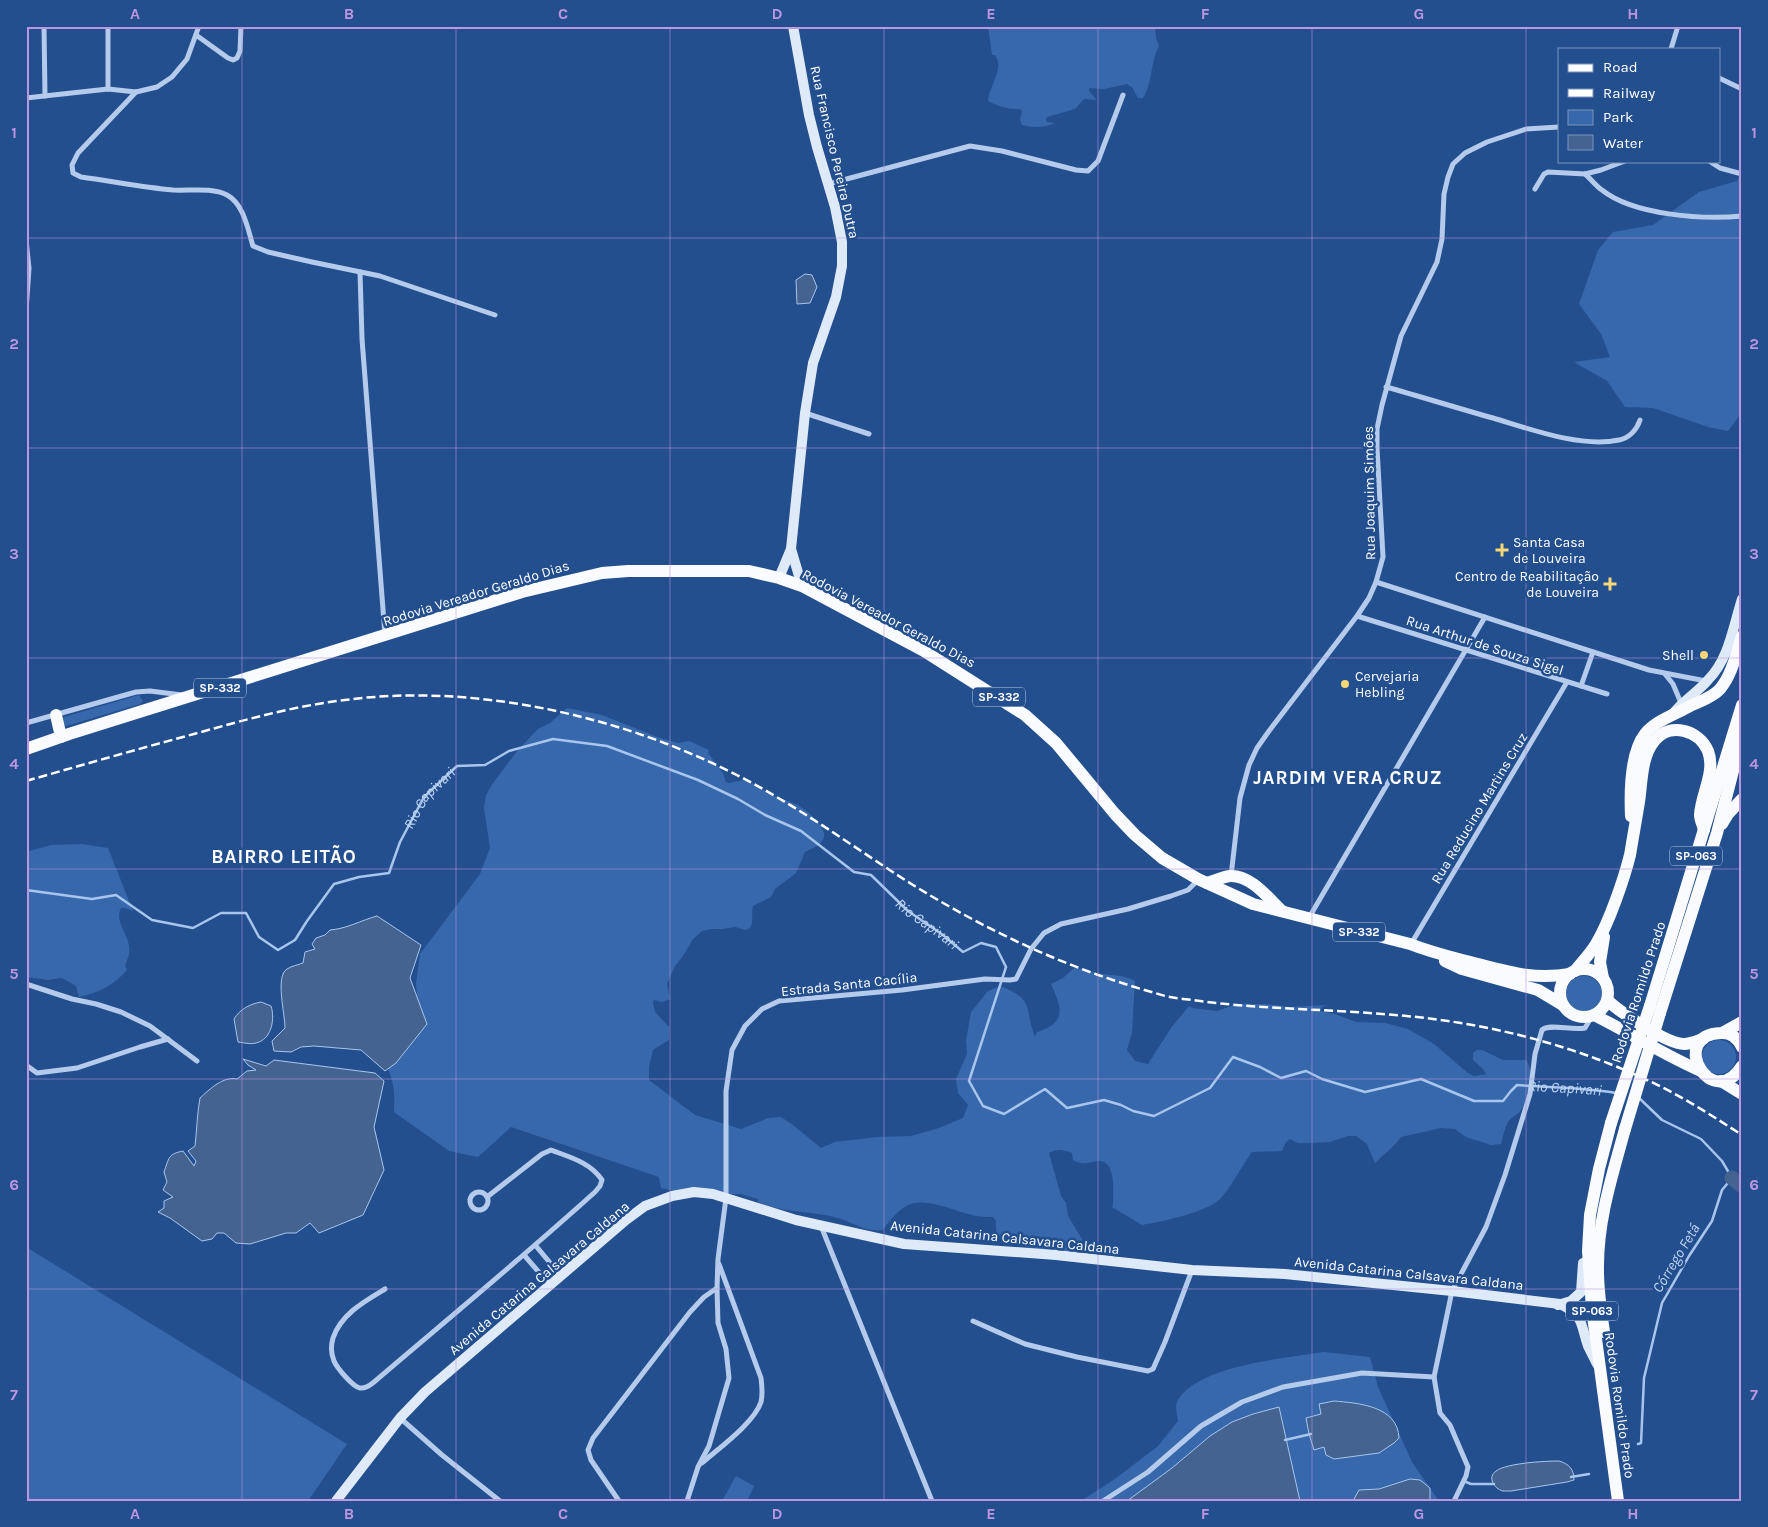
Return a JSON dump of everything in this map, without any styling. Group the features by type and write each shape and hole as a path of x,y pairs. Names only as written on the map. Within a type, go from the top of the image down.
{"main road":[{"name":"Rodovia Vereador Geraldo Dias","path":"26,749 522,592 602,573 628,571 734,571 760,573 802,586 924,651 1025,715 1056,743 1115,814 1148,848 1202,881 1253,904 1410,944 1435,954 1528,976 1551,977 1572,973"},
{"path":"1632,840 1632,770 1637,750 1645,734 1656,725 1711,697 1719,690 1727,678 1742,636"},
{"name":"Rodovia Romildo Prado","path":"1710,831 1742,705"},
{"path":"56,715 61,737"},
{"path":"1563,1005 1560,996 1564,980 1596,944 1627,864 1642,773 1655,740 1664,733 1674,729 1686,731 1702,741 1708,752 1709,774 1700,816 1710,831 1742,799"},
{"name":"Rodovia Romildo Prado","path":"1626,1501 1604,1335 1598,1272 1603,1208 1655,1009 1710,831 1742,736"},
{"name":"Rodovia Vereador Geraldo Dias","path":"1231,876 1246,880 1282,911"},
{"path":"1202,881 1231,876 1228,886 1230,894"},
{"path":"1253,904 1261,891"},
{"path":"1593,1015 1604,1006 1607,1000 1606,985 1600,962 1606,922"},
{"name":"Rodovia Vereador Geraldo Dias","path":"1435,954 1460,969 1538,990 1563,1005"},
{"name":"SP-332","path":"1572,973 1590,970 1603,978"},
{"path":"1607,1000 1630,1019 1677,1044 1692,1043 1713,1033 1724,1032 1742,1022"},
{"name":"SP-332","path":"1563,1005 1575,1016 1593,1015 1620,1027 1710,1078 1721,1080 1742,1094"},
{"name":"Rodovia Romildo Prado","path":"1618,1501 1590,1296 1590,1215 1610,1125 1655,1009"},
{"path":"1724,1032 1737,1039 1742,1047"},
{"path":"1700,1071 1696,1064 1696,1055 1698,1046 1703,1039"},
{"path":"1721,1080 1730,1078 1742,1066"}],"street":[{"path":"44,26 45,96"},
{"path":"108,26 108,89"},
{"path":"26,98 108,89 136,92 157,87 172,77 187,59 199,26"},
{"path":"196,35 233,60 237,58 240,51 241,26"},
{"name":"Rua Francisco Pereira Dutra","path":"779,578 791,549 805,413 813,363 836,297 842,266 842,242 835,207 809,115 793,26"},
{"path":"1671,48 1678,26"},
{"path":"1720,78 1742,88"},
{"path":"136,92 78,152 72,165 73,173 81,177 173,190 213,192 227,195 237,205 246,222 253,246 268,252 380,276 495,314"},
{"path":"828,184 970,146 1002,151 1076,170 1088,171 1098,161 1123,95"},
{"name":"Rua Joaquim Simões","path":"1231,876 1240,798 1248,765 1256,748 1357,616 1369,598 1376,582 1383,557 1378,429 1386,387 1401,336 1437,262 1442,239 1444,194 1453,164 1464,153 1506,134 1526,129 1558,127"},
{"path":"1535,190 1544,174 1548,172 1586,174 1622,162"},
{"path":"1711,162 1720,168 1742,174"},
{"path":"1586,174 1602,191 1640,209 1696,217 1742,216"},
{"path":"26,240 29,268 26,311"},
{"path":"360,272 362,340 385,636"},
{"path":"1386,387 1533,430 1577,440 1595,442 1621,440 1637,428 1640,420"},
{"path":"805,413 869,434"},
{"name":"Rua Francisco Pereira Dutra","path":"791,549 802,586"},
{"path":"1376,582 1649,670 1708,681"},
{"path":"1670,717 1680,704 1708,681 1722,662 1742,599"},
{"name":"Rua Arthur de Souza Sigel","path":"1357,616 1607,694"},
{"path":"1309,918 1485,617"},
{"path":"1581,686 1593,652"},
{"path":"1664,673 1672,684 1680,704"},
{"name":"Rua Reducino Martins Cruz","path":"1410,944 1567,682"},
{"path":"26,723 136,692 150,691 193,696"},
{"name":"Estrada Santa Cacília","path":"687,1501 698,1467 709,1446 729,1378 726,1349 718,1323 716,1288 726,1198 726,1091 732,1050 745,1026 762,1009 779,1001 902,990 985,979 1016,979 1031,949 1044,933 1061,924 1128,910 1188,890 1202,881"},
{"path":"26,984 121,1012 150,1026 197,1061"},
{"path":"1454,1501 1466,1476 1468,1466 1450,1425 1440,1413 1434,1378 1452,1291 1486,1227 1519,1132 1530,1094 1540,1034 1544,1027 1577,1030 1585,1028 1593,1015"},
{"path":"26,1065 37,1073 77,1068 168,1039"},
{"path":"1558,1305 1571,1301 1581,1292 1587,1199 1593,1172 1610,1125"},
{"path":"385,1289 359,1305 346,1317 333,1336 331,1346 333,1361 354,1385 361,1388 367,1387 374,1382 536,1246 600,1186 602,1180 596,1171 584,1164 550,1150 546,1151 487,1196"},
{"name":"Avenida Catarina Calsavara Caldana","path":"336,1501 400,1418 425,1392 626,1220 645,1206 672,1196 694,1192 713,1194 796,1220 904,1244 1056,1255 1192,1270 1285,1274 1452,1291 1558,1305"},
{"path":"821,1225 932,1501"},
{"path":"536,1246 561,1276"},
{"path":"524,1256 550,1285"},
{"path":"698,1467 755,1414 763,1391 761,1378 718,1259"},
{"path":"973,1321 1025,1344 1077,1357 1148,1371 1153,1369 1162,1349 1192,1270"},
{"path":"619,1501 591,1460 588,1450 593,1438 690,1312 704,1297 716,1288"},
{"path":"1558,1305 1570,1310 1581,1323 1588,1345 1601,1370"},
{"path":"1103,1501 1148,1472 1201,1426 1242,1402 1283,1387 1344,1375 1362,1373 1434,1378"},
{"path":"400,1418 500,1501"}],"green space":[{"path":"988,26 1155,26 1159,46 1143,98 1138,98 1132,87 1127,84 1104,89 1089,88 1089,91 1097,100 1084,99 1075,109 1047,117 1047,122 1055,123 1051,125 1030,127 1022,125 1020,120 1022,111 1020,109 1011,109 988,101 997,72 998,60 995,55 992,55"},
{"path":"1742,169 1742,406 1740,415 1728,431 1708,427 1653,408 1625,407 1607,381 1574,362 1610,357 1601,334 1579,304 1598,250 1613,232 1653,225 1699,192 1737,181"},
{"path":"139,695 143,701 140,704 66,726 61,724 64,717"},
{"path":"567,708 602,715 660,738 678,743 689,741 709,750 708,753 723,773 726,782 744,780 751,782 770,794 798,805 821,825 824,833 824,838 819,845 805,852 796,873 775,889 771,897 753,906 750,928 746,930 735,927 712,929 702,931 693,939 675,966 667,984 670,999 662,1002 654,1000 655,1012 669,1027 669,1040 653,1050 649,1067 649,1080 695,1115 741,1129 768,1118 781,1117 821,1148 835,1142 877,1137 911,1136 939,1128 963,1118 968,1105 958,1093 956,1079 967,1054 966,1041 971,1012 988,991 1000,986 1019,995 1024,1000 1035,1037 1037,1032 1047,1028 1058,1019 1058,1000 1051,984 1063,978 1074,968 1122,976 1135,981 1132,1033 1127,1050 1135,1061 1148,1064 1171,1028 1189,1006 1217,1011 1237,1004 1267,1004 1290,1007 1327,1005 1322,1007 1320,1011 1335,1014 1356,1022 1385,1023 1408,1029 1434,1044 1474,1076 1486,1074 1473,1060 1473,1053 1477,1050 1482,1050 1503,1060 1526,1060 1529,1065 1530,1078 1524,1105 1508,1122 1501,1144 1491,1145 1466,1137 1455,1129 1441,1128 1401,1137 1375,1163 1367,1144 1356,1136 1348,1136 1330,1142 1298,1143 1290,1139 1286,1142 1282,1151 1252,1152 1225,1193 1215,1203 1184,1216 1142,1225 1112,1207 1112,1177 1108,1165 1097,1161 1079,1163 1073,1160 1072,1153 1060,1150 1052,1151 1049,1153 1061,1196 1066,1203 1068,1216 1082,1239 1083,1252 1068,1260 1054,1258 1001,1238 997,1232 996,1221 993,1217 977,1216 924,1202 908,1205 894,1216 883,1230 871,1230 834,1217 768,1206 758,1202 758,1199 741,1194 689,1194 661,1188 659,1177 511,1127 478,1157 449,1151 394,1112 393,1084 382,1059 418,1004 416,984 420,954 480,874 490,848 484,808 486,795 518,750 538,729 550,723"},
{"path":"82,844 108,848 133,911 121,908 119,913 120,922 129,946 125,965 127,970 105,988 79,997 76,986 62,978 48,980 26,977 26,852 51,845"},
{"path":"1584,976 1591,977 1597,981 1601,987 1601,1001 1597,1007 1591,1011 1584,1012 1577,1011 1571,1007 1567,1001 1566,994 1567,987 1571,981 1577,977"},
{"path":"1719,1040 1731,1045 1736,1057 1731,1069 1719,1074 1707,1069 1702,1057 1707,1045"},
{"path":"26,1247 347,1444 308,1501 26,1501"},
{"path":"1324,1352 1370,1357 1378,1387 1412,1462 1439,1501 1081,1501 1115,1479 1158,1446 1178,1421 1177,1401 1190,1387 1206,1378 1246,1365"},
{"path":"736,1476 754,1486 747,1501 722,1501"}],"water":[{"path":"805,274 812,275 817,287 810,303 797,304 796,280"},
{"path":"377,916 421,945 410,978 427,1024 396,1063 385,1071 361,1050 314,1046 301,1047 291,1052 274,1051 272,1041 285,1028 281,987 283,973 289,968 303,963 305,952 315,949 312,944 316,938 325,935 330,930"},
{"path":"261,1002 271,1006 273,1016 270,1032 263,1040 257,1043 238,1042 234,1019 239,1012"},
{"path":"243,1059 266,1066 274,1060 375,1073 384,1081 374,1127 384,1170 363,1215 319,1233 310,1223 296,1233 286,1233 250,1244 236,1243 224,1233 217,1233 212,1239 202,1241 170,1218 158,1212 164,1208 164,1201 173,1197 163,1190 167,1182 164,1172 170,1157 183,1151 194,1166 196,1161 188,1151 195,1146 200,1098 222,1081 237,1079 247,1071 256,1070"},
{"path":"1334,1401 1365,1405 1384,1413 1392,1419 1397,1427 1399,1438 1379,1453 1334,1459 1326,1455 1324,1447 1314,1450 1306,1418 1321,1414 1319,1404"},
{"path":"1279,1407 1300,1501 1127,1501 1172,1468 1210,1436 1232,1422"},
{"path":"1559,1461 1570,1468 1574,1480 1503,1491 1494,1485 1492,1479 1493,1474 1501,1468 1526,1463"},
{"path":"1410,1479 1420,1480 1430,1488 1430,1501 1353,1501 1359,1490 1379,1489"}],"waterway":[{"name":"Rio Capivari","path":"26,890 92,899 116,895 152,920 193,928 221,913 246,913 259,937 278,950 295,940 334,884 359,877 389,873 400,842 424,797 457,766 485,765 509,751 553,739 607,746 698,780 738,799 765,815 801,831 854,872 871,875 908,911 943,935 963,952 981,943 996,947 1006,967 969,1081 983,1106 1004,1114 1045,1089 1067,1108 1104,1100 1133,1111 1154,1116 1210,1088 1233,1057 1260,1067 1281,1078 1306,1071 1322,1079 1365,1092 1421,1079 1474,1101 1503,1101 1517,1085 1616,1093"},
{"name":"Córrego Fetá","path":"1638,1097 1662,1120 1701,1139 1722,1161 1732,1178 1722,1190 1712,1221 1662,1303 1644,1378 1641,1443 1638,1444"},
{"name":"Rio Capivari","path":"1732,1178 1742,1186"},
{"name":"Córrego Fetá","path":"1285,1440 1311,1434"},
{"name":"Córrego Fetá","path":"1571,1477 1589,1474"},
{"name":"Córrego Fetá","path":"1466,1482 1471,1484 1494,1484"}],"railway":[{"path":"26,781 250,719 307,706 345,700 399,696 455,697 511,703 568,714 623,729 676,748 727,770 793,807 942,902 1030,948 1092,973 1160,995 1177,998 1245,1006 1416,1017 1450,1021 1518,1035 1616,1066 1683,1099 1742,1135"}],"place":[{"name":"Santa Casa de Louveira","path":"1502,550"},
{"name":"Centro de Reabilitação de Louveira","path":"1610,584"},
{"name":"Shell","path":"1704,655"},
{"name":"Cervejaria Hebling","path":"1345,684"}],"district":[{"name":"JARDIM VERA CRUZ","path":"1348,777"},
{"name":"BAIRRO LEITÃO","path":"284,856"}]}
